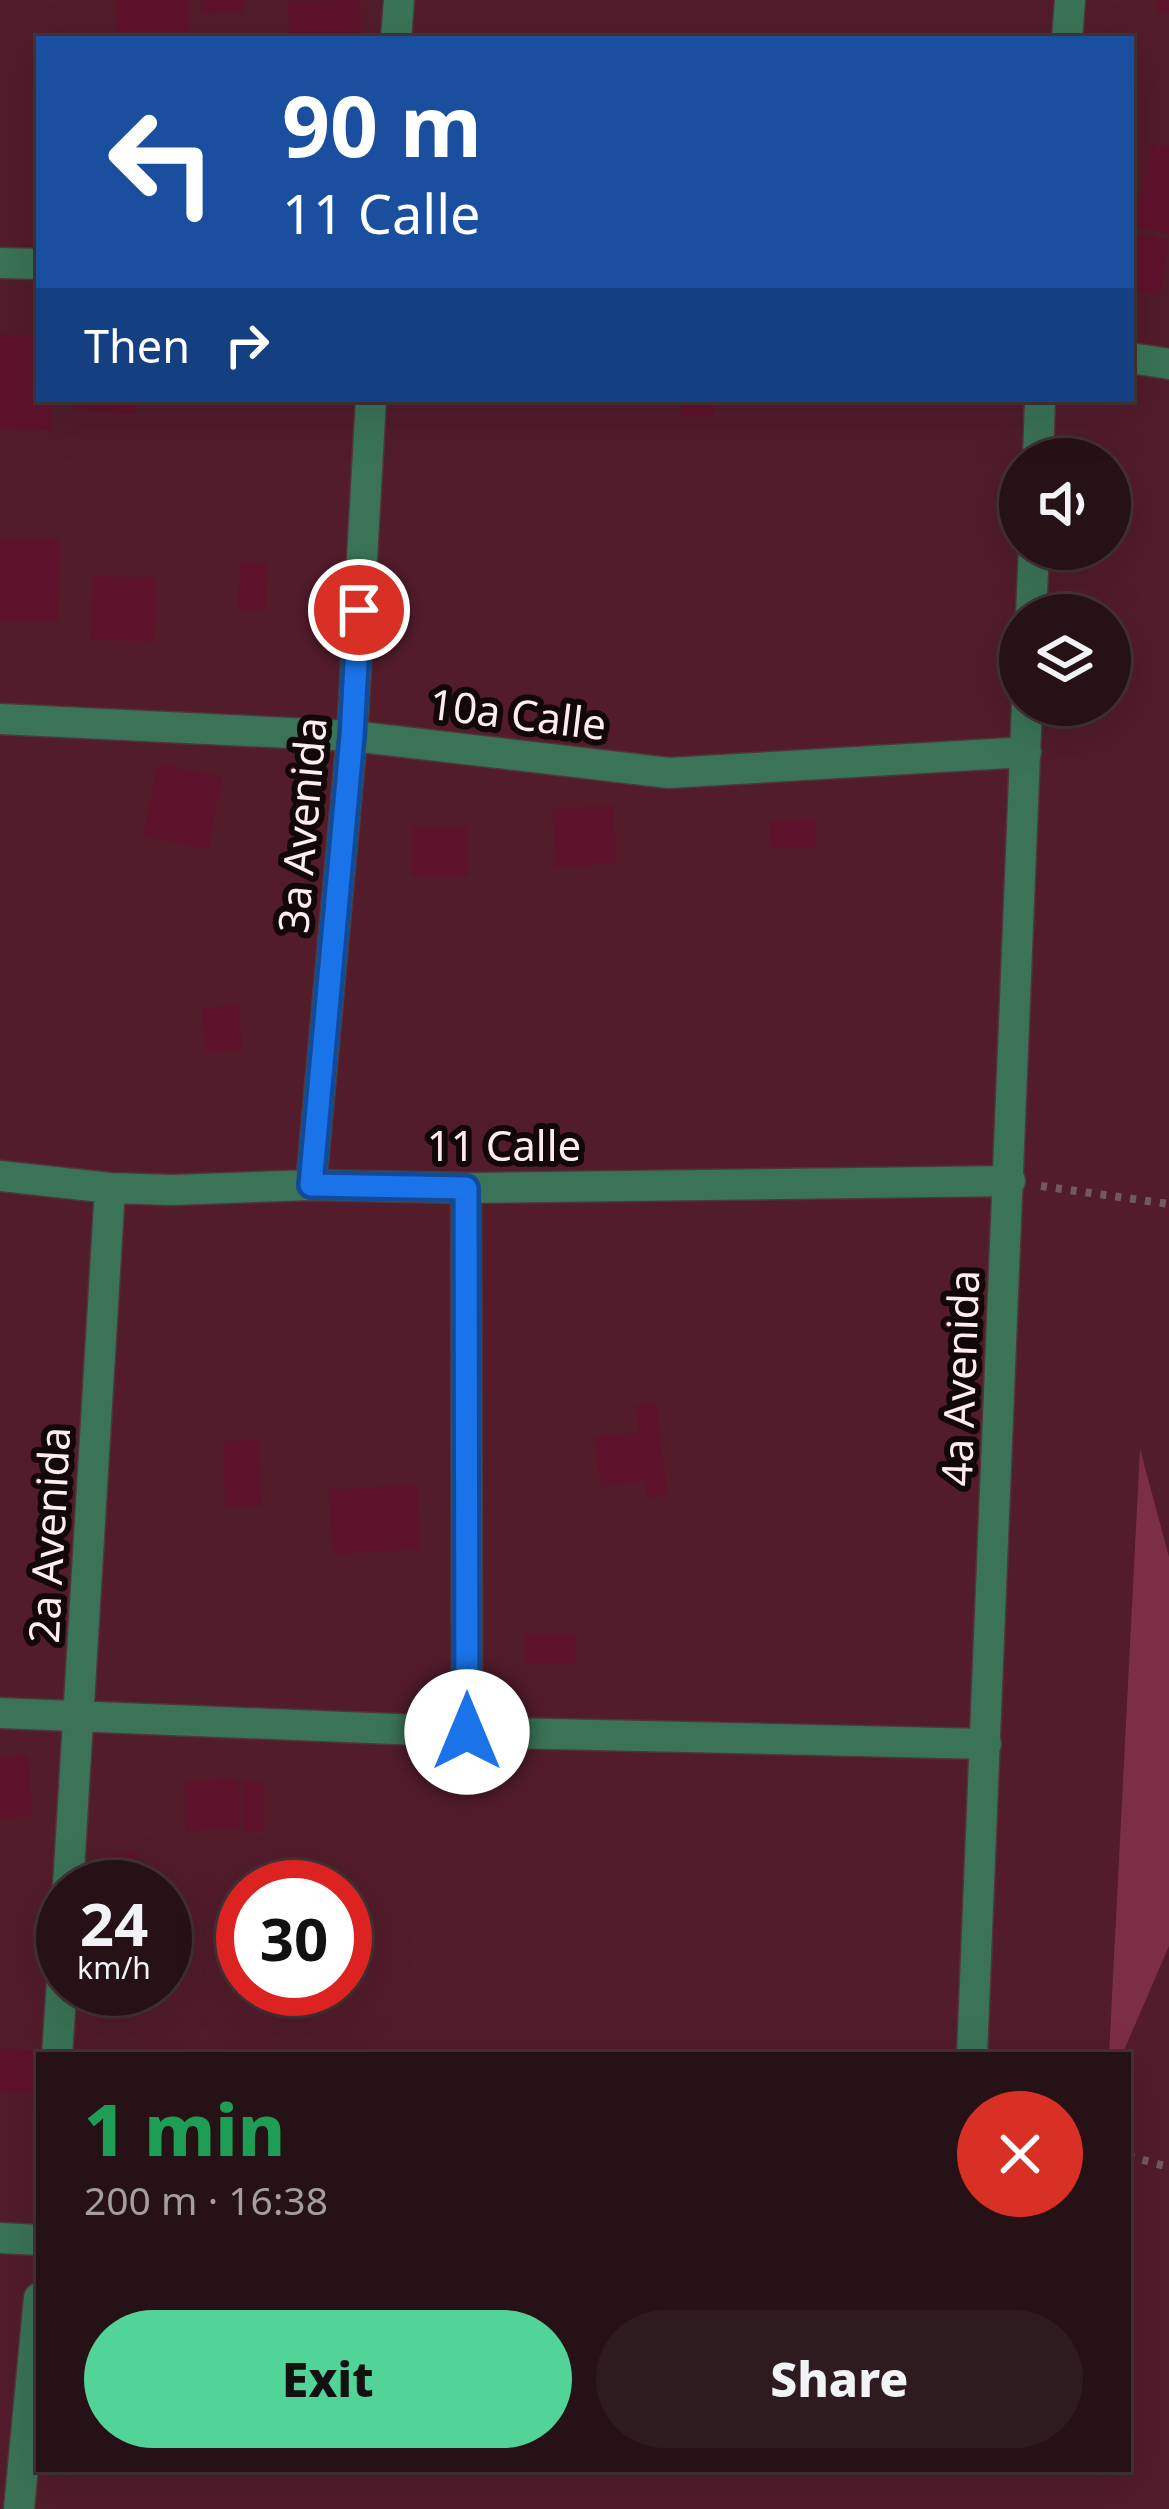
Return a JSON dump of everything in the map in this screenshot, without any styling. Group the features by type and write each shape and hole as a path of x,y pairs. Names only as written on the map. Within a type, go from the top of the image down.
{"street":[{"path":"396,36 399,0"},
{"path":"1066,36 1070,0"},
{"path":"0,263 36,264"},
{"path":"1134,358 1169,364"},
{"name":"3a Avenida","path":"311,1185 352,736 371,402"},
{"path":"1039,438 1040,402"},
{"name":"10a Calle","path":"0,718 352,736 668,773 1025,752"},
{"name":"4a Avenida","path":"972,2052 1027,726"},
{"name":"11 Calle","path":"0,1176 172,1190 1010,1181"},
{"name":"2a Avenida","path":"70,1860 110,1188"},
{"path":"466,1188 467,1732"},
{"path":"0,1713 467,1732 986,1744"},
{"path":"57,2052 60,2016"},
{"path":"0,2239 36,2240"},
{"path":"19,2509 36,2330"}],"path":[{"path":"1010,1181 1169,1204"},
{"path":"1131,2157 1169,2167"}],"shaded area":[{"path":"0,0 1169,0 1169,2509 0,2509"},
{"path":"1140,1449 1169,1557 1169,1946 1123,2052 1109,2052"}],"building":[{"path":"117,0 189,0 189,32 116,32"},
{"path":"201,0 243,0 243,12 201,13"},
{"path":"360,0 361,36 289,36 288,1"},
{"path":"1157,0 1169,0 1169,13 1157,13"},
{"path":"1152,144 1169,147 1169,233 1134,227"},
{"path":"1134,234 1168,240 1160,295 1134,291"},
{"path":"0,335 36,337 36,402 52,402 50,430 0,428"},
{"path":"76,402 136,402 135,414 75,410"},
{"path":"682,402 715,402 713,417 681,415"},
{"path":"0,539 59,540 58,621 0,621"},
{"path":"240,563 267,564 265,610 238,609"},
{"path":"93,576 156,577 154,641 91,640"},
{"path":"158,764 222,777 208,849 143,836"},
{"path":"613,806 616,863 556,867 553,809"},
{"path":"815,820 815,847 771,847 770,821"},
{"path":"412,827 468,827 468,876 412,876"},
{"path":"238,1005 242,1049 206,1052 202,1008"},
{"path":"656,1403 667,1495 647,1498 645,1481 601,1487 595,1437 639,1432 636,1405"},
{"path":"259,1440 261,1506 225,1507 223,1441"},
{"path":"417,1485 420,1549 333,1554 329,1490"},
{"path":"524,1634 576,1634 576,1664 525,1664"},
{"path":"28,1755 32,1816 0,1818 0,1757"},
{"path":"238,1779 240,1829 186,1831 184,1782"},
{"path":"243,1781 263,1781 263,1831 243,1831"},
{"path":"136,1852 137,1860 118,1860 117,1854"},
{"path":"0,2049 49,2051 36,2052 36,2093 0,2092"}],"route":[{"path":"359,610 311,1185 466,1188 467,1732"}]}
